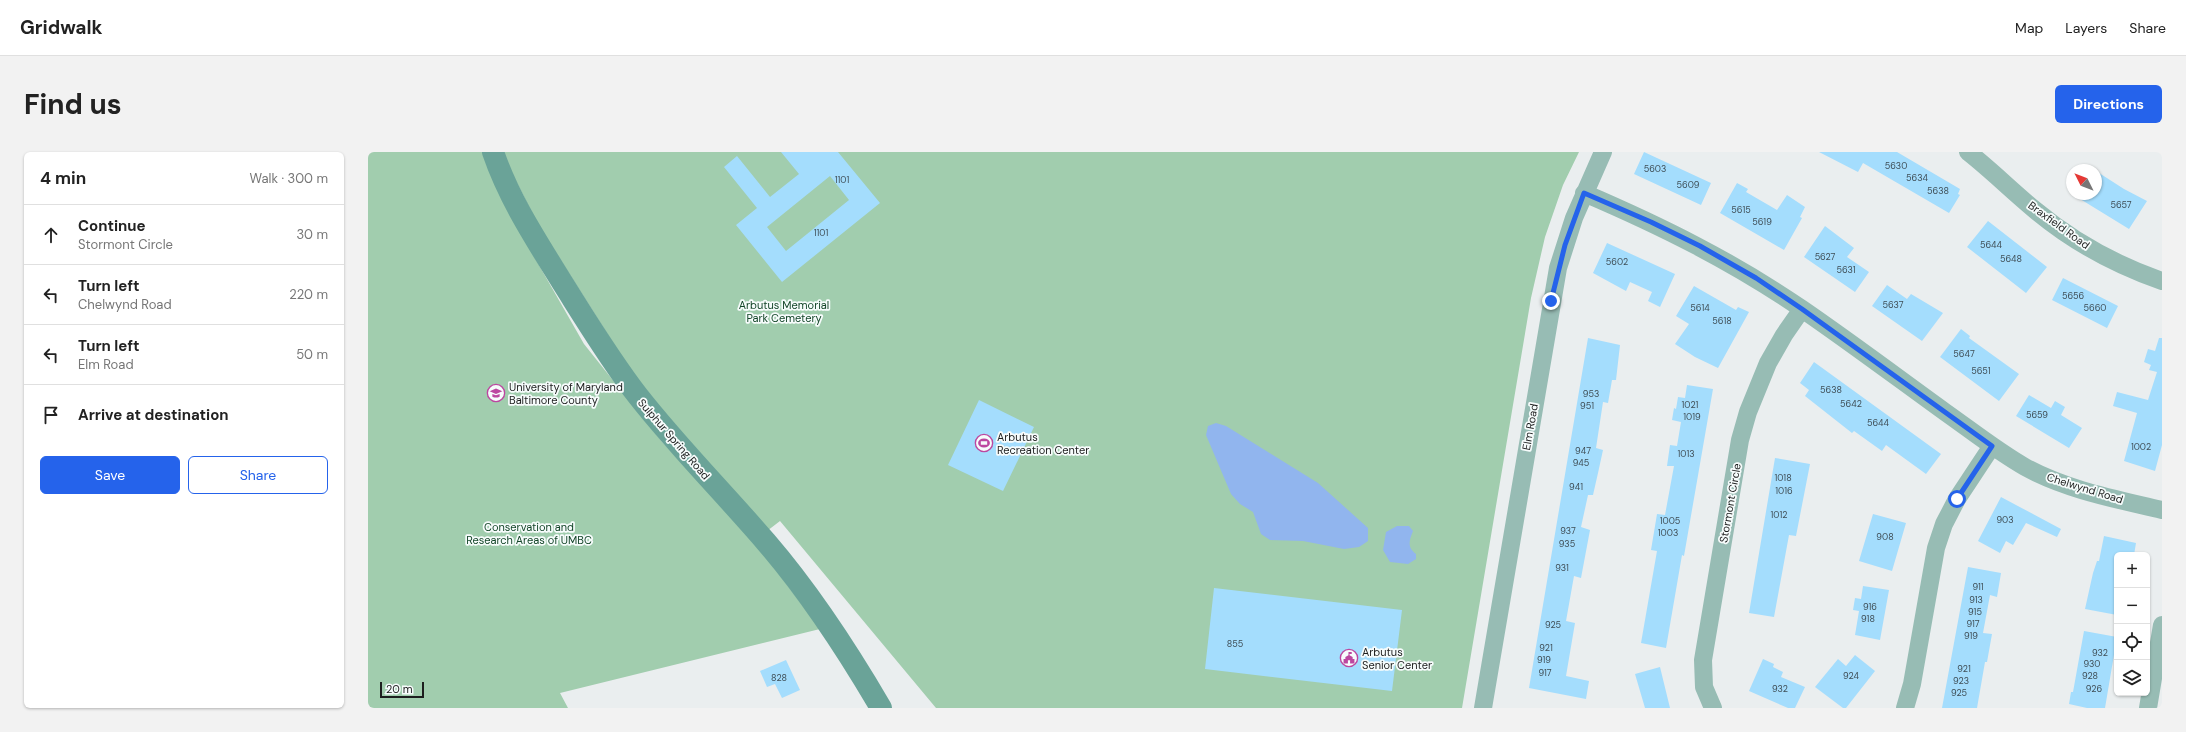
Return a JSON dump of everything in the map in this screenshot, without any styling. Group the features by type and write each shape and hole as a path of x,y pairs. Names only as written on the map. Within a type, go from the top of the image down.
{"main road":[{"name":"Sulphur Spring Road","path":"493,152 508,191 531,232 627,381 673,439 767,543 850,654 881,708"}],"street":[{"name":"Elm Road","path":"1483,708 1551,301 1565,245 1584,193 1602,152"},
{"name":"Braxfield Road","path":"1968,152 2036,210 2066,233 2099,253 2162,281"},
{"name":"Chelwynd Road","path":"1584,193 1651,222 1700,246 1756,278 1802,309 1992,446 2025,467 2054,480 2162,510"},
{"name":"Stormont Circle","path":"1713,708 1704,687 1703,660 1740,440 1756,389 1768,363 1784,335 1802,309"},
{"path":"1905,708 1912,684 1936,548 1944,524 1957,499 1992,446"},
{"path":"2148,708 2162,625"}],"green space":[{"name":"Conservation and Research Areas of UMBC","path":"368,152 484,152 512,218 584,344 663,443 753,539 820,629 560,693 568,708 368,708"},
{"name":"Arbutus Memorial Park Cemetery","path":"501,152 1579,152 1563,185 1545,237 1531,298 1462,708 936,708 780,521 767,531 643,390 539,226"}],"water":[{"path":"1216,423 1226,426 1318,483 1368,528 1368,541 1359,547 1344,549 1303,541 1270,540 1261,534 1253,512 1240,504 1231,494 1206,435 1208,426"},
{"path":"1397,526 1409,526 1413,531 1410,546 1416,554 1416,559 1408,564 1390,562 1383,550 1386,532"}],"building":[{"path":"781,152 838,152 880,203 782,282 736,225 757,208 724,167 737,156 770,197 799,174","holes":["830,176 849,200 786,251 767,227"]},
{"path":"1644,152 1711,183 1701,205 1634,174"},
{"path":"1819,152 1897,152 1960,189 1958,194 1960,195 1949,213 1863,163 1858,172"},
{"path":"2102,175 2147,201 2129,229 2082,200 2102,200"},
{"path":"1737,183 1748,189 1746,192 1777,210 1787,195 1805,207 1800,217 1802,218 1784,250 1720,213"},
{"path":"1988,221 2047,267 2026,293 1967,247"},
{"path":"1825,226 1854,248 1847,257 1869,272 1855,292 1804,257"},
{"path":"1607,243 1675,274 1660,307 1648,301 1652,292 1630,282 1626,291 1593,273"},
{"path":"2063,278 2118,306 2107,328 2052,300"},
{"path":"1887,285 1907,299 1911,294 1943,313 1922,341 1872,306"},
{"path":"1694,286 1736,310 1738,307 1749,312 1718,368 1695,357 1675,344 1689,324 1676,316"},
{"path":"1961,329 1970,336 1969,338 2019,374 1999,401 1940,357"},
{"path":"1588,338 1620,345 1616,380 1612,380 1608,403 1603,402 1596,448 1603,450 1593,495 1588,495 1581,527 1590,530 1581,578 1574,576 1566,621 1575,623 1566,676 1589,681 1586,699 1529,688"},
{"path":"2159,338 2162,338 2162,445 2155,471 2124,461 2137,413 2113,406 2117,392 2148,400 2157,372 2149,370 2151,365 2144,362 2148,349 2155,351"},
{"path":"1814,362 1941,454 1926,474 1886,445 1882,451 1854,431 1852,433 1805,396 1809,390 1800,383"},
{"path":"1687,385 1713,389 1684,556 1682,555 1666,648 1641,643 1657,551 1651,550 1657,514 1665,515 1674,466 1667,466 1670,445 1677,446 1681,422 1672,420 1674,408 1676,409 1678,397 1685,398"},
{"path":"2029,395 2051,408 2055,401 2065,407 2061,415 2082,428 2069,448 2016,416"},
{"path":"979,400 1034,427 1003,491 948,465"},
{"path":"1775,458 1810,464 1796,536 1789,535 1774,617 1749,613"},
{"path":"2001,497 2061,529 2057,537 2026,523 2013,545 2006,541 2000,553 1978,541"},
{"path":"1873,514 1906,523 1892,571 1859,561"},
{"path":"2104,536 2136,543 2134,552 2114,552 2114,614 2085,609 2093,573 2097,561 2099,561"},
{"path":"1968,567 2001,573 1997,597 1990,595 1983,633 1992,634 1987,662 1985,662 1977,708 1942,708"},
{"path":"1863,586 1889,590 1880,640 1855,635 1859,611 1853,610 1855,598 1861,599"},
{"path":"1214,588 1402,610 1392,691 1205,669"},
{"path":"2084,631 2114,636 2114,655 2105,708 2087,708 2069,704 2071,692 2073,692"},
{"path":"1855,655 1875,671 1846,708 1843,708 1815,687 1838,659 1846,666"},
{"path":"1763,659 1774,664 1773,667 1783,672 1781,677 1805,687 1795,708 1788,708 1749,691"},
{"path":"786,660 800,690 782,698 775,684 767,687 760,671"},
{"path":"1660,667 1670,708 1645,708 1635,674"}],"place":[{"name":"University of Maryland Baltimore County","path":"496,393"},
{"name":"Arbutus Recreation Center","path":"984,443"},
{"name":"Arbutus Senior Center","path":"1349,658"}],"route":[{"path":"1551,301 1558,268 1565,245 1584,193 1651,222 1700,246 1756,278 1802,309 1992,446 1971,475 1957,499"}]}
